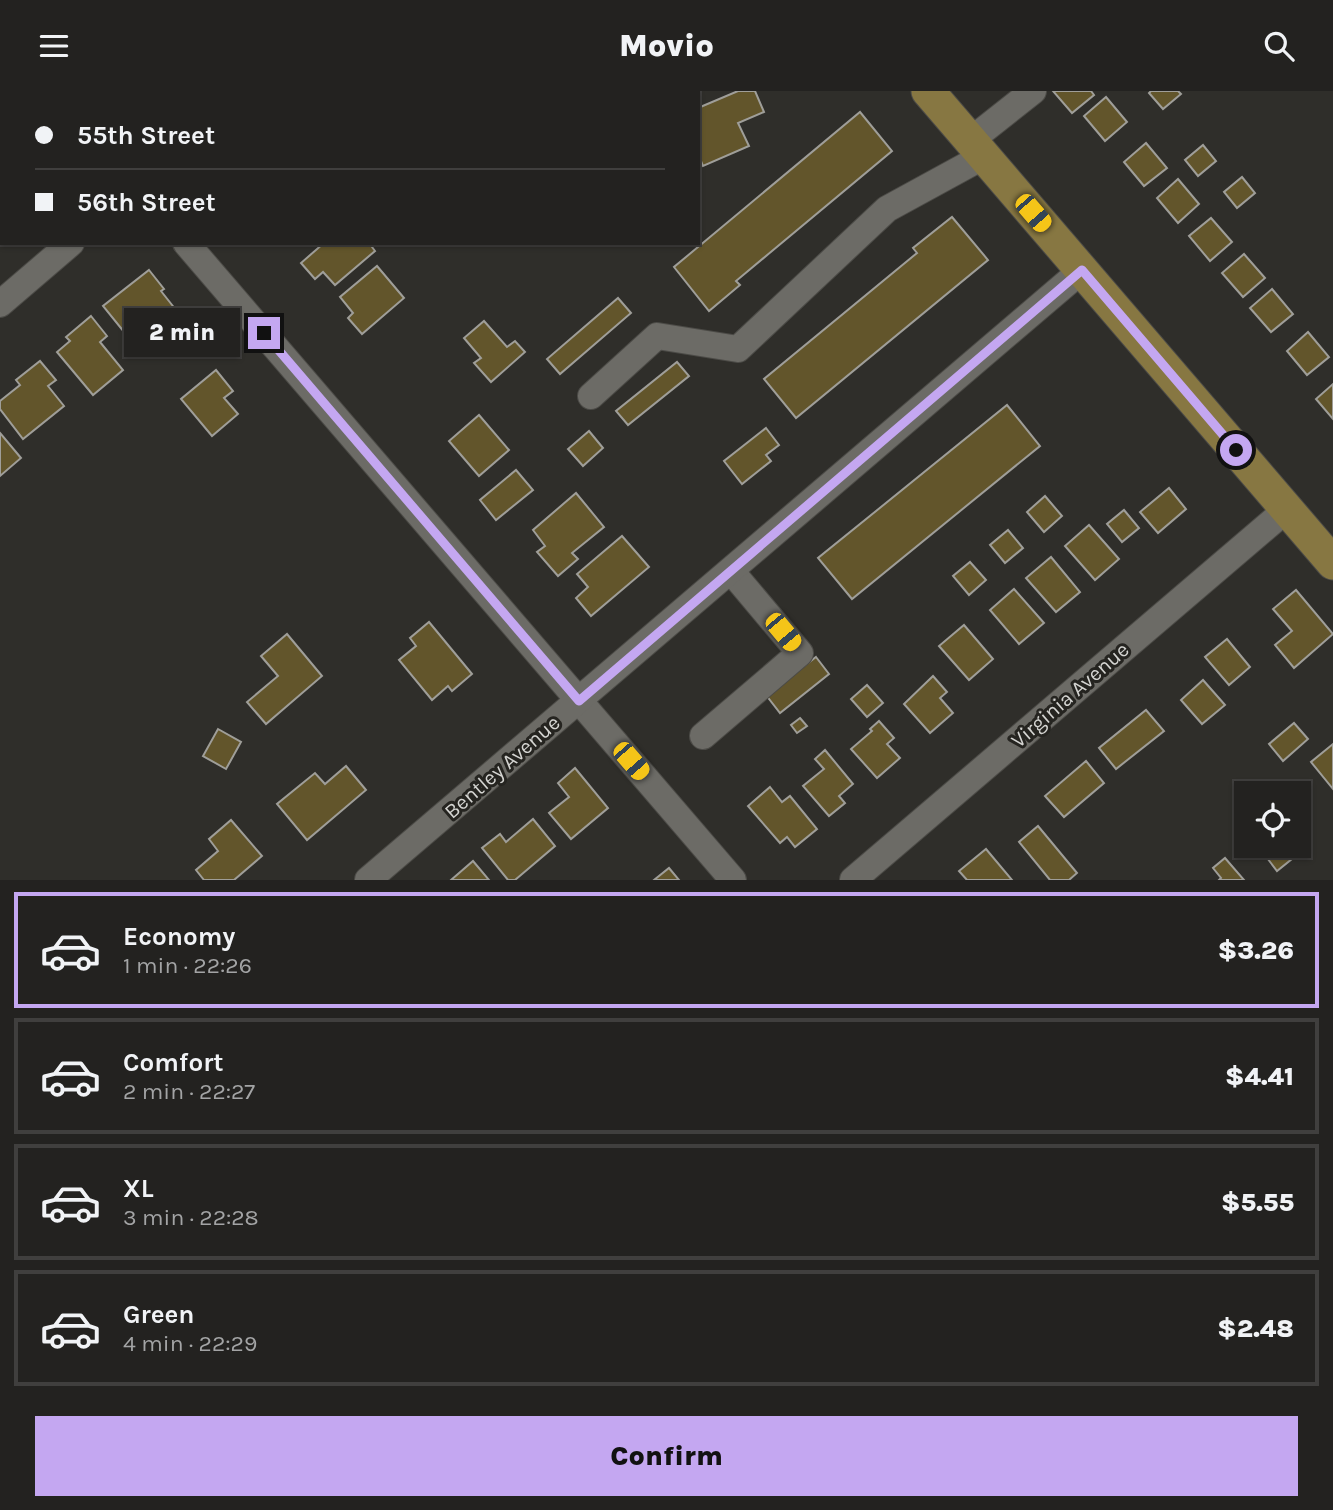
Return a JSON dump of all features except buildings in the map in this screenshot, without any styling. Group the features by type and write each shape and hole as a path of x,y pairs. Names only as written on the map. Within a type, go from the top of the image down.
{"main road":[{"path":"928,91 1333,563"}],"street":[{"path":"591,396 657,336 738,349 887,209 977,148 1033,91"},
{"path":"0,304 69,245"},
{"path":"188,245 733,880"},
{"name":"Bentley Avenue","path":"368,880 1082,270"},
{"name":"Virginia Avenue","path":"853,880 1287,509"},
{"path":"703,736 800,653 731,571"}],"route":[{"path":"264,333 579,701 1082,270 1236,450"}]}
